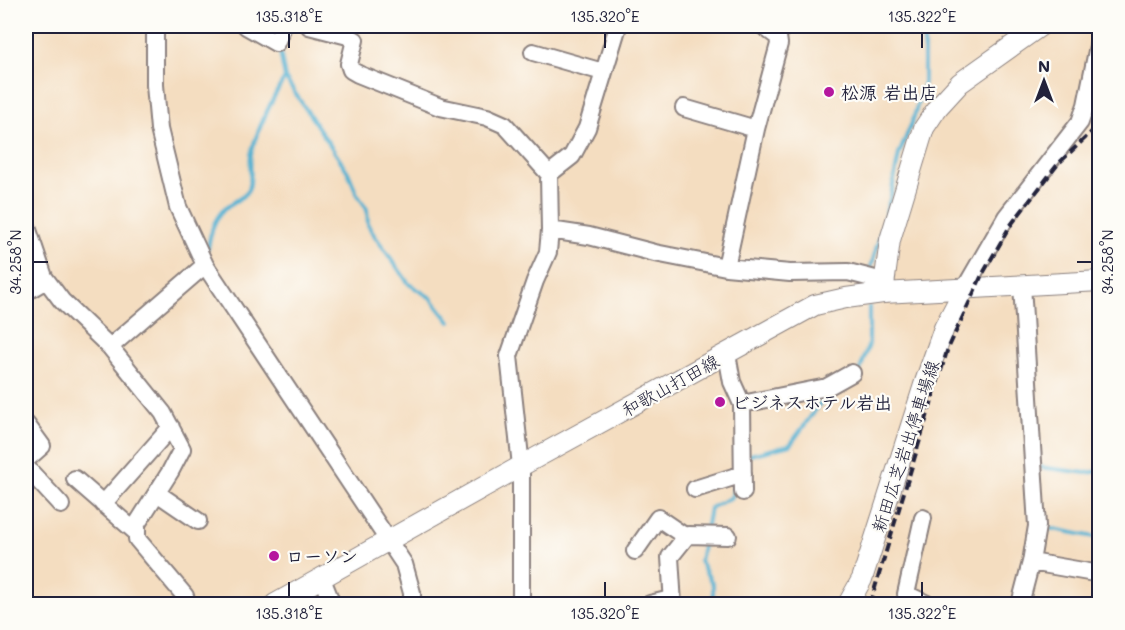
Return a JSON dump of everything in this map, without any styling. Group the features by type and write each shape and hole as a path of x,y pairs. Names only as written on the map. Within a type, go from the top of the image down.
{"main road":[{"path":"883,287 890,240 924,128 938,107 960,82 1040,26"},
{"name":"和歌山打田線","path":"275,604 815,305 883,287 965,288 1100,281"},
{"name":"新田広芝岩出停車場線","path":"848,604 862,579 944,328 965,288"}],"street":[{"path":"155,26 155,85 159,129 178,207 205,266 404,564 412,593 412,604"},
{"path":"246,26 276,43 283,26"},
{"path":"309,26 355,40 349,64 351,70 358,74 440,106 488,117 505,125 549,174 548,252 535,281 509,356 521,466 521,604"},
{"path":"549,174 572,156 587,128 618,26"},
{"path":"726,267 756,129 779,44 777,37 764,26"},
{"path":"965,288 1006,217 1080,122 1086,105 1100,36"},
{"path":"533,52 603,72"},
{"path":"684,108 756,129"},
{"path":"26,225 29,248 46,280 62,301 110,347 163,413 182,449 137,524 137,539 185,596 187,604"},
{"path":"550,230 589,236 655,254 726,267 790,273 848,272 883,287"},
{"path":"110,347 205,266"},
{"path":"26,292 46,280"},
{"path":"1020,604 1031,562 1037,526 1022,285"},
{"path":"727,354 732,382 742,404 743,492"},
{"path":"742,404 827,387 852,373"},
{"path":"26,424 42,446 26,460"},
{"path":"103,504 171,427"},
{"path":"26,467 61,505"},
{"path":"695,489 743,474"},
{"path":"75,479 137,533"},
{"path":"157,494 198,521"},
{"path":"635,551 658,518 686,537"},
{"path":"923,518 906,594 927,604"},
{"path":"650,604 672,602 670,557 687,535 728,536"},
{"path":"1031,562 1100,574"},
{"path":"322,579 332,604"}],"waterway":[{"path":"870,271 891,195 899,154 913,120 924,82 924,36 927,26"},
{"path":"282,46 280,52 285,78 348,172 357,194 367,209 368,225 372,232 409,284 431,298 450,322"},
{"path":"208,248 213,227 219,216 248,190 253,145 265,115 285,78"},
{"path":"858,376 869,344 869,307"},
{"path":"746,456 790,445 822,401 848,384"},
{"path":"1039,467 1086,473 1100,471"},
{"path":"706,530 710,508 732,497 734,482"},
{"path":"1043,527 1100,538"},
{"path":"704,540 700,561 713,585 713,604"}],"railway":[{"path":"870,604 947,351 981,277 1010,226 1058,164 1100,124"}],"place":[{"name":"松源 岩出店","path":"829,92"},
{"name":"ビジネスホテル岩出","path":"720,402"},
{"name":"ローソン","path":"274,556"}]}
